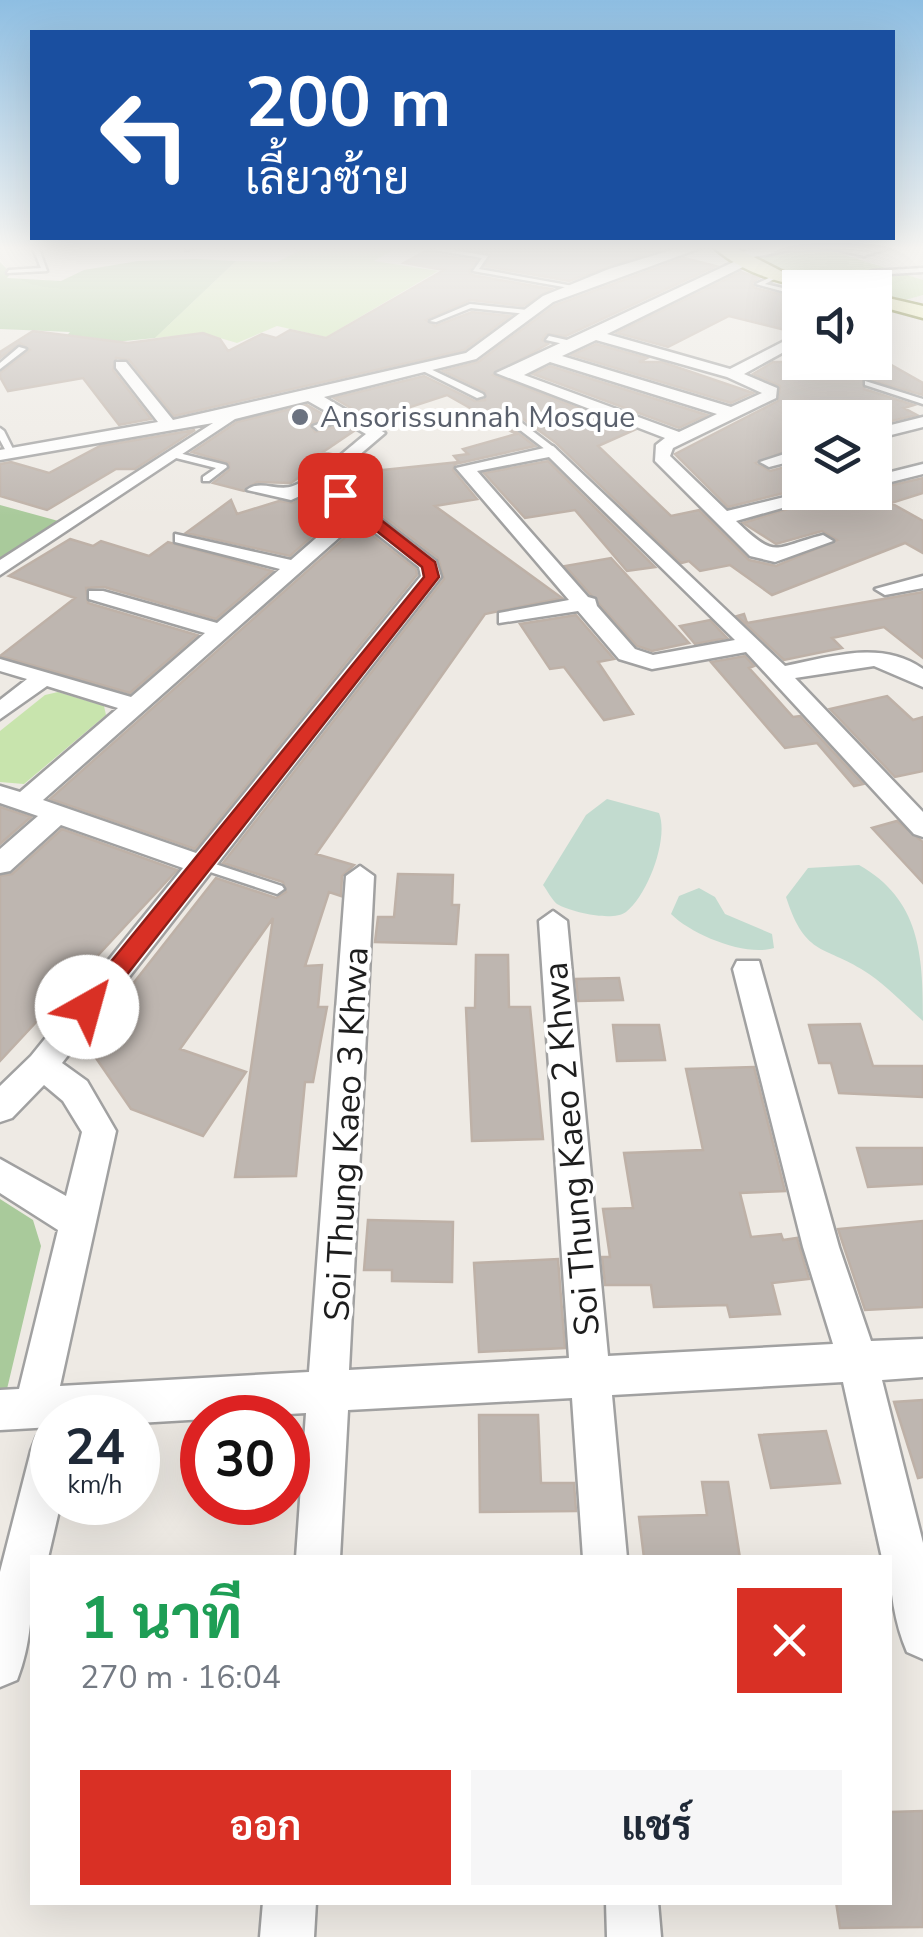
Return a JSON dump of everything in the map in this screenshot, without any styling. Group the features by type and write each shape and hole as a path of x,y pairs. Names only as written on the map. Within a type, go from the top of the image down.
{"street":[{"path":"5,454 313,398 471,356 504,336"},
{"path":"510,376 592,336"},
{"path":"600,336 732,374 771,391 660,450 661,458 719,519 765,556 823,541"},
{"path":"732,374 782,348"},
{"path":"471,356 510,376 680,438"},
{"path":"554,358 732,413"},
{"path":"121,365 169,425"},
{"path":"256,490 291,494 319,480 377,433 313,398"},
{"path":"0,569 239,413"},
{"path":"892,430 923,422"},
{"path":"751,644 652,662 628,654 588,603 466,475 465,468 553,451 751,644 781,674 923,828"},
{"path":"769,462 782,459"},
{"path":"892,477 923,469"},
{"path":"0,1108 42,1064 432,577 429,565 319,480"},
{"path":"719,519 782,504"},
{"path":"12,798 136,706 361,509"},
{"path":"182,538 296,567"},
{"path":"885,589 920,585"},
{"path":"96,595 222,631"},
{"path":"507,618 588,603"},
{"path":"781,674 892,658 923,680"},
{"path":"4,665 136,706"},
{"path":"0,712 44,677"},
{"path":"12,798 200,864"},
{"path":"0,864 58,814"},
{"name":"Soi Thung Kaeo 3 Khwa","path":"318,1555 360,876"},
{"name":"Soi Thung Kaeo 2 Khwa","path":"553,921 605,1555"},
{"path":"748,969 821,1247 858,1361 923,1636"},
{"path":"42,1064 76,1091 99,1132 43,1395"},
{"path":"0,1174 78,1223"},
{"path":"160,1402 923,1358"},
{"path":"0,1663 34,1525"},
{"path":"287,1937 290,1905"},
{"path":"632,1905 634,1937"}],"lane":[{"path":"549,338 577,344"},
{"path":"0,367 22,350"},
{"path":"424,368 480,396"},
{"path":"868,383 923,402"},
{"path":"317,426 347,416"},
{"path":"510,418 553,451"},
{"path":"0,431 5,454"},
{"path":"175,455 223,467 206,478"},
{"path":"200,864 277,889"}],"green space":[{"path":"66,336 157,336 155,338 56,348"},
{"path":"215,336 253,336 237,343"},
{"path":"0,505 62,522 0,561"},
{"path":"58,692 104,706 106,715 24,784 0,782 0,731 45,695"},
{"path":"607,799 659,813 661,824 659,851 642,893 626,912 611,916 563,907 543,885 586,815"},
{"path":"859,865 895,895 914,932 922,974 923,1021 869,974 809,941 794,917 786,897 808,868"},
{"path":"699,888 715,897 725,914 772,934 774,948 735,947 680,922 671,914 679,896"},
{"path":"0,1199 33,1220 41,1246 7,1389 0,1389"}],"building":[{"path":"25,336 76,336 128,343 213,336 220,339 228,351 257,336 482,336 464,350 174,416 129,360 116,358 113,370 151,419 119,425 83,378 8,391 0,377 30,350 20,343 0,358 0,352"},
{"path":"513,336 544,336 542,340 548,344 493,375 634,430 598,446 671,516 699,510 749,560 776,566 837,540 822,531 776,544 743,523 785,510 892,510 892,504 923,521 923,553 905,543 772,595 730,565 700,571 689,561 681,563 556,443 515,413 504,413 505,423 535,446 455,464 453,470 477,499 435,506 562,598 485,614 316,854 354,865 342,876 341,896 329,892 305,966 322,965 318,1007 327,1007 313,1082 305,1082 296,1176 235,1177 273,918 180,1049 246,1072 203,1136 131,1109 96,1058 109,1042 92,1036 216,878 276,898 286,892 283,882 223,863 444,579 438,558 340,483 383,470 459,462 454,456 468,454 463,449 516,434 447,395 371,420 334,398 424,376 475,401 485,400 485,391 443,371 478,362"},
{"path":"629,336 689,336 668,347"},
{"path":"596,344 647,358 639,362 662,362 753,393 731,403 572,355"},
{"path":"773,362 782,362 782,380 863,380 864,389 914,405 904,408 917,415 892,421 892,400 782,400 782,453 756,463 770,471 782,468 782,494 728,507 675,454 778,401 780,386 753,374"},
{"path":"892,365 923,383 923,395 870,380 892,380"},
{"path":"550,366 707,415 679,428 533,374"},
{"path":"307,405 328,417 310,424 315,432 342,425 354,431 323,452 332,454 291,483 257,482 244,491 213,483 229,470 229,463 192,452 237,422"},
{"path":"195,430 135,469 116,469 47,510 0,496 0,464 11,462 49,473 100,446"},
{"path":"548,461 655,567 627,571 575,510 525,518 484,473"},
{"path":"923,478 923,493 892,503 892,485"},
{"path":"317,492 341,511 290,556 186,533 231,500 237,514 279,501 293,503"},
{"path":"359,525 416,569 417,575 195,849 50,799"},
{"path":"70,539 93,546 101,541 149,556 168,542 272,571 216,619 104,587 86,588 88,603 197,635 130,693 0,656 75,598 9,576"},
{"path":"611,558 689,643 652,651 637,646 565,566"},
{"path":"923,592 923,658 884,627 832,638 842,648 784,660 737,616 744,614 747,623"},
{"path":"576,615 614,659 598,662 633,714 604,720 564,667 550,669 520,624"},
{"path":"710,620 727,638 695,644 680,626"},
{"path":"745,656 754,666 749,668 793,717 800,716 863,784 854,786 817,743 785,748 711,662"},
{"path":"887,696 913,720 923,717 923,771 895,777 830,709"},
{"path":"0,807 31,817 0,844"},
{"path":"897,821 923,842 923,883 872,828"},
{"path":"62,829 177,870 0,1061 0,876 12,874"},
{"path":"398,874 453,875 452,905 459,905 456,944 375,942 378,917 394,917"},
{"path":"476,955 508,955 509,1007 530,1007 543,1139 472,1141 466,1008 475,1008"},
{"path":"619,978 623,1000 578,1001 576,979"},
{"path":"860,1024 873,1066 923,1066 923,1097 839,1093 831,1063 819,1063 809,1025"},
{"path":"613,1025 659,1025 665,1060 617,1061"},
{"path":"754,1067 785,1191 740,1193 751,1237 781,1234 783,1240 797,1238 809,1279 772,1283 780,1314 730,1317 727,1305 654,1307 651,1285 605,1285 602,1257 610,1257 603,1209 633,1208 624,1153 703,1150 686,1069"},
{"path":"857,1148 923,1148 923,1184 868,1187"},
{"path":"368,1220 453,1222 452,1282 392,1281 392,1270 364,1270"},
{"path":"923,1221 923,1307 865,1310 838,1229"},
{"path":"558,1259 565,1348 479,1352 474,1263"},
{"path":"923,1400 923,1477 918,1478 894,1402"},
{"path":"479,1415 538,1415 541,1483 574,1483 576,1511 480,1512"},
{"path":"826,1431 840,1483 771,1488 759,1435"},
{"path":"702,1482 728,1482 740,1555 644,1555 639,1517 707,1515"},
{"path":"923,1811 923,1927 840,1928 836,1905 892,1905 892,1812"}],"place":[{"name":"Ansorissunnah Mosque","path":"300,417"}],"route":[{"path":"87,1007 432,577 429,565 340,495"}]}
